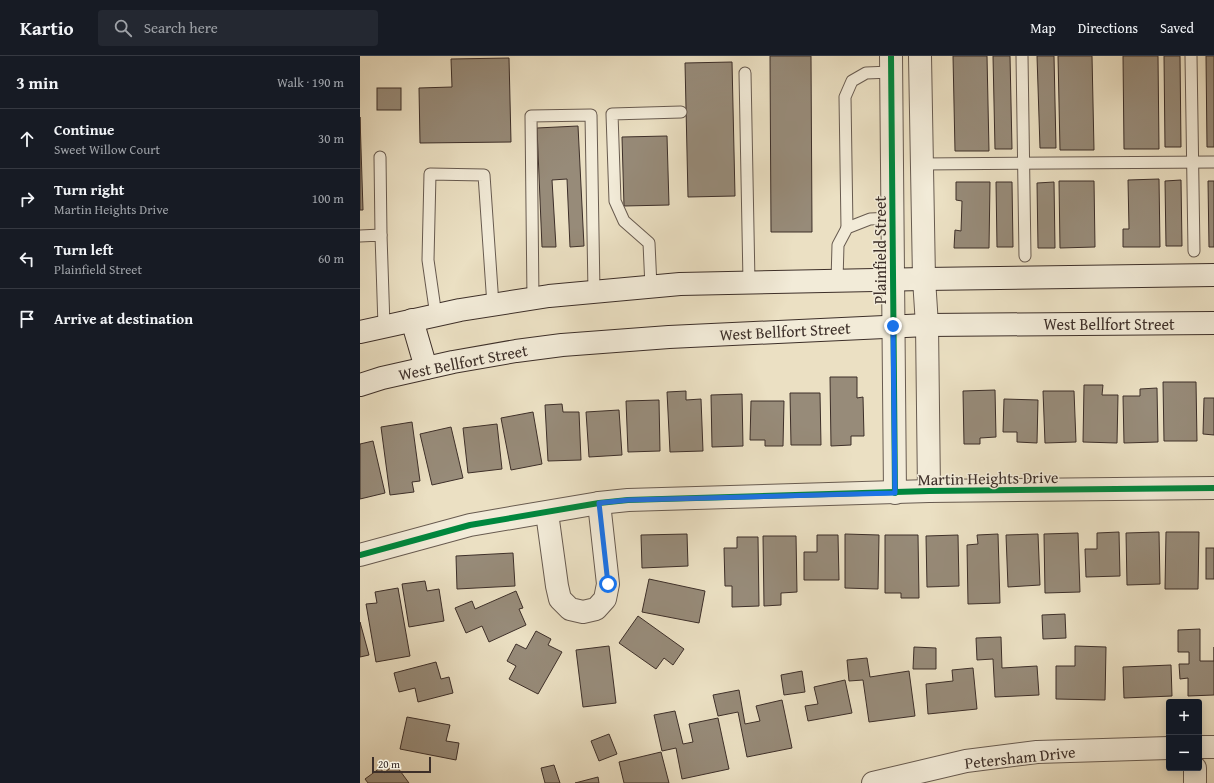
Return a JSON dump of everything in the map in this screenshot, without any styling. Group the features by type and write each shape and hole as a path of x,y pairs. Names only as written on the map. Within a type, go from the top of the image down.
{"street":[{"path":"920,56 924,279 927,325 929,491"},
{"name":"Plainfield Street","path":"891,64 895,493"},
{"path":"360,332 412,320 533,299 680,284 893,279 1214,276"},
{"path":"412,320 426,368"},
{"name":"West Bellfort Street","path":"360,385 382,378 426,368 516,351 562,345 669,337 927,325 1214,323"},
{"name":"Martin Heights Drive","path":"360,555 470,526 599,503 628,500 929,491 1214,488"},
{"path":"547,513 560,599 570,608 583,612 596,608 605,599 608,584 599,503"},
{"path":"1202,747 1214,747"},
{"name":"Petersham Drive","path":"873,783 966,761 1037,752 1166,748"},
{"path":"1195,771 1196,783"}],"lane":[{"path":"1022,56 1025,256"},
{"path":"1191,56 1194,251"},
{"path":"837,280 838,245 847,228 845,97 852,81 866,73 891,64"},
{"path":"745,73 748,282"},
{"path":"651,287 649,243 624,221 614,201 612,114 681,112"},
{"path":"533,299 531,116 591,115 594,292"},
{"path":"380,157 384,326"},
{"path":"922,164 1214,162"},
{"path":"436,316 428,260 430,174 484,175 493,305"},
{"path":"847,228 870,219 893,218"},
{"path":"360,236 381,235"}],"building":[{"path":"770,56 811,56 812,232 771,232"},
{"path":"953,56 987,56 989,151 955,151"},
{"path":"993,56 1010,56 1012,149 995,149"},
{"path":"1037,56 1054,56 1056,148 1040,148"},
{"path":"1058,56 1092,56 1094,150 1060,150"},
{"path":"1123,56 1158,56 1159,149 1124,149"},
{"path":"1164,56 1180,56 1181,147 1165,147"},
{"path":"1206,56 1214,56 1214,147 1207,147"},
{"path":"509,58 511,142 420,143 419,88 452,87 451,59"},
{"path":"732,62 735,196 688,197 685,63"},
{"path":"377,88 401,88 401,110 377,110"},
{"path":"360,117 363,210 360,210"},
{"path":"578,126 584,246 570,247 567,179 552,180 556,247 542,247 537,128"},
{"path":"667,136 669,205 624,206 622,137"},
{"path":"1159,179 1160,247 1123,247 1123,229 1129,229 1128,180"},
{"path":"1181,180 1182,246 1166,246 1165,181"},
{"path":"1059,181 1094,181 1095,247 1060,248"},
{"path":"1208,181 1214,181 1214,247 1209,247"},
{"path":"956,182 990,182 989,248 954,248 955,230 961,231 962,201 956,200"},
{"path":"996,182 1012,182 1013,247 997,247"},
{"path":"1054,182 1055,248 1038,248 1037,183"},
{"path":"830,377 857,377 857,398 863,397 864,436 851,436 851,445 831,446"},
{"path":"1163,382 1196,382 1197,441 1164,441"},
{"path":"1084,385 1103,385 1102,395 1118,395 1117,443 1083,442"},
{"path":"1157,388 1158,442 1124,443 1123,396 1140,396 1140,389"},
{"path":"995,390 996,437 980,438 980,444 964,444 963,391"},
{"path":"686,391 686,400 701,399 703,451 670,452 667,392"},
{"path":"1043,391 1074,391 1076,442 1045,443"},
{"path":"790,393 820,393 821,445 791,445"},
{"path":"742,394 743,446 712,447 711,395"},
{"path":"1204,398 1214,398 1214,435 1203,434"},
{"path":"1004,399 1038,400 1037,443 1017,442 1017,432 1003,432"},
{"path":"659,400 660,451 628,452 626,401"},
{"path":"751,401 784,401 783,446 765,446 765,440 750,440"},
{"path":"562,404 563,412 579,412 581,460 548,461 545,405"},
{"path":"619,410 622,455 589,457 586,412"},
{"path":"533,412 542,464 511,470 501,418"},
{"path":"412,422 420,481 412,482 414,492 390,495 381,427"},
{"path":"497,424 502,469 468,473 463,428"},
{"path":"451,427 463,478 432,485 420,434"},
{"path":"373,441 385,493 360,499 360,444"},
{"path":"1119,532 1120,576 1086,577 1085,549 1097,549 1097,533"},
{"path":"1159,532 1160,584 1127,585 1126,533"},
{"path":"1166,532 1199,532 1198,589 1165,589"},
{"path":"1078,533 1080,592 1045,593 1044,534"},
{"path":"687,534 688,566 642,568 641,535"},
{"path":"845,534 879,535 878,589 845,588"},
{"path":"998,534 1000,603 968,604 967,545 978,544 977,535"},
{"path":"1038,534 1040,585 1008,587 1006,535"},
{"path":"817,535 838,535 839,580 804,580 804,552 817,552"},
{"path":"885,535 918,535 919,598 901,598 901,593 885,593"},
{"path":"958,535 959,586 927,587 926,536"},
{"path":"763,536 796,536 797,592 781,593 781,605 764,606"},
{"path":"737,537 758,537 759,606 732,607 732,586 725,586 724,548 737,548"},
{"path":"1206,548 1214,548 1214,579 1206,579"},
{"path":"513,553 515,586 457,589 456,556"},
{"path":"649,579 705,591 699,623 642,612"},
{"path":"425,581 427,591 439,589 444,621 409,627 402,584"},
{"path":"398,588 410,656 376,662 366,604 377,603 375,592"},
{"path":"516,591 523,608 519,609 526,625 489,642 482,626 466,633 455,608 472,601 475,609"},
{"path":"1065,614 1066,638 1043,639 1042,615"},
{"path":"638,616 684,649 673,665 664,658 656,669 619,643"},
{"path":"360,622 369,655 360,657"},
{"path":"1200,629 1200,661 1214,661 1214,695 1188,696 1188,678 1180,679 1179,664 1189,664 1189,652 1178,652 1178,630"},
{"path":"536,631 551,639 548,645 562,652 538,694 509,679 516,666 507,661 516,644 526,649"},
{"path":"1001,637 1002,668 1037,666 1039,695 995,697 993,659 977,660 976,638"},
{"path":"609,646 616,703 583,707 576,650"},
{"path":"1075,646 1106,647 1105,700 1056,699 1056,666 1075,666"},
{"path":"914,647 936,648 936,669 913,669"},
{"path":"867,658 870,677 909,671 915,716 869,722 863,680 849,681 847,660"},
{"path":"436,662 441,679 449,677 453,693 418,702 415,688 399,692 394,673"},
{"path":"1171,665 1172,696 1124,698 1123,667"},
{"path":"973,668 977,709 928,714 926,684 953,681 952,670"},
{"path":"802,671 805,692 784,695 781,675"},
{"path":"845,680 852,713 808,721 805,706 818,704 814,687"},
{"path":"739,690 745,724 760,721 756,706 782,700 792,748 747,757 738,712 718,716 713,695"},
{"path":"675,711 683,744 693,742 689,724 718,718 729,769 682,779 676,748 662,751 654,715"},
{"path":"407,717 450,725 446,741 459,743 456,760 400,749"},
{"path":"609,734 617,754 599,761 591,741"},
{"path":"661,752 669,783 624,783 619,762"},
{"path":"395,764 409,783 368,783 365,779 380,768 384,773"},
{"path":"554,765 560,783 545,783 541,768"},
{"path":"598,777 599,783 575,783"}],"cycle path":[{"path":"891,56 895,493"},
{"path":"360,555 470,525 599,503 628,500 929,491 1214,488"}],"route":[{"path":"608,584 599,503 628,500 895,493 893,326"}]}
